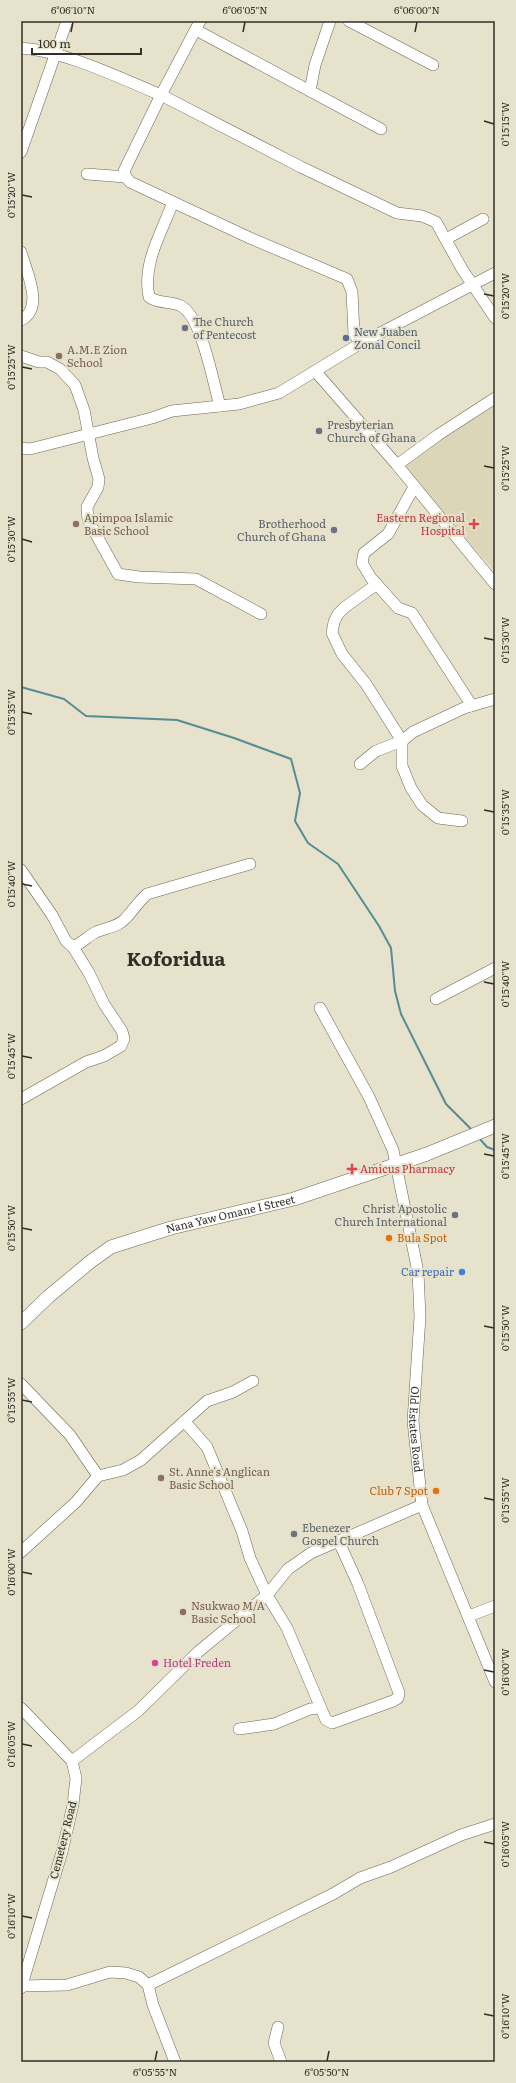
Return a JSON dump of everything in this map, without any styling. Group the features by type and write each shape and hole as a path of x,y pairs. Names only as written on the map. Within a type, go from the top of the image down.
{"main road":[{"name":"Nana Yaw Omane I Street","path":"21,1323 48,1297 90,1262 111,1247 171,1228 294,1199 396,1164 492,1128"}],"street":[{"path":"21,152 67,21"},
{"path":"310,91 315,65 330,21"},
{"path":"349,21 433,65"},
{"path":"361,343 354,334 352,292 347,279 250,238 130,182 124,171 160,95 198,25 310,91 381,129"},
{"path":"21,48 56,54 114,75 160,95 301,167 397,213 422,216 436,222 462,269 474,284 495,318"},
{"path":"87,174 126,177"},
{"path":"173,202 150,259 146,285 149,296 154,301 182,306 196,322 220,406"},
{"path":"446,239 484,220"},
{"path":"21,252 33,298 32,308 26,318 21,320"},
{"path":"21,448 30,449 152,418 172,411 239,404 279,392 316,372 361,343 495,273"},
{"path":"21,356 54,365 60,369 75,385 84,410 88,434 99,478 98,487 87,507 88,520 118,574 138,577 196,579 261,614"},
{"path":"316,372 397,465 495,584"},
{"path":"397,465 438,435 495,398"},
{"path":"414,487 388,534 364,553 362,563 377,584 398,608 412,613 472,706"},
{"path":"377,584 345,607 338,614 334,622 332,633 342,654 366,684 402,741 402,766 411,788 422,805 438,818 462,821"},
{"path":"360,764 376,751 402,741 413,732 472,706 495,699"},
{"path":"73,947 87,940 94,933 124,920 136,904 147,894 250,864"},
{"path":"21,870 52,915 66,941 73,947 89,973 104,1004 122,1031 124,1039 121,1046 104,1056 86,1062 21,1099"},
{"path":"436,998 495,968"},
{"name":"Old Estates Road","path":"320,1008 369,1097 393,1150 418,1272 420,1317 413,1421 422,1505 495,1682"},
{"path":"21,1552 76,1502 98,1476 123,1470 141,1460 207,1401 233,1392 253,1381"},
{"path":"21,1384 70,1435 86,1456 98,1476"},
{"path":"185,1422 207,1447 242,1531 250,1558 267,1595 287,1628 320,1708 326,1720 332,1723 398,1698 399,1693 379,1638 340,1542"},
{"path":"21,1708 72,1761 138,1710 198,1652 267,1595 288,1569 311,1553 340,1542 422,1505"},
{"path":"468,1616 495,1606"},
{"path":"239,1729 274,1724 310,1709 320,1708"},
{"name":"Cemetery Road","path":"21,1987 62,1852 73,1805 76,1778 72,1761"},
{"path":"148,1985 333,1894 360,1878 391,1867 461,1836 495,1824"},
{"path":"21,1987 67,1985 110,1972 139,1977 148,1985 153,2005 175,2062"},
{"path":"278,2027 274,2043 281,2062"}],"shaded area":[{"name":"Eastern Regional Hospital","path":"495,406 495,571 410,477 402,464"}],"waterway":[{"path":"21,687 64,699 86,716 177,720 234,738 291,759 300,793 295,821 308,843 338,864 379,926 391,948 395,991 401,1014 446,1104 472,1130"},
{"path":"479,1138 487,1147 495,1150"}],"place":[{"name":"The Church of Pentecost","path":"185,328"},
{"name":"New Juaben Zonal Concil","path":"346,338"},
{"name":"A.M.E Zion School","path":"59,356"},
{"name":"Presbyterian Church of Ghana","path":"319,431"},
{"name":"Apimpoa Islamic Basic School","path":"76,524"},
{"name":"Eastern Regional Hospital","path":"474,524"},
{"name":"Brotherhood Church of Ghana","path":"334,530"},
{"name":"Amicus Pharmacy","path":"352,1169"},
{"name":"Christ Apostolic Church International","path":"455,1215"},
{"name":"Bula Spot","path":"389,1238"},
{"name":"Car repair","path":"462,1272"},
{"name":"St. Anne's Anglican Basic School","path":"161,1478"},
{"name":"Club 7 Spot","path":"436,1491"},
{"name":"Ebenezer Gospel Church","path":"294,1534"},
{"name":"Nsukwao M/A Basic School","path":"183,1612"},
{"name":"Hotel Freden","path":"155,1663"}],"district":[{"name":"Koforidua","path":"176,959"}]}
